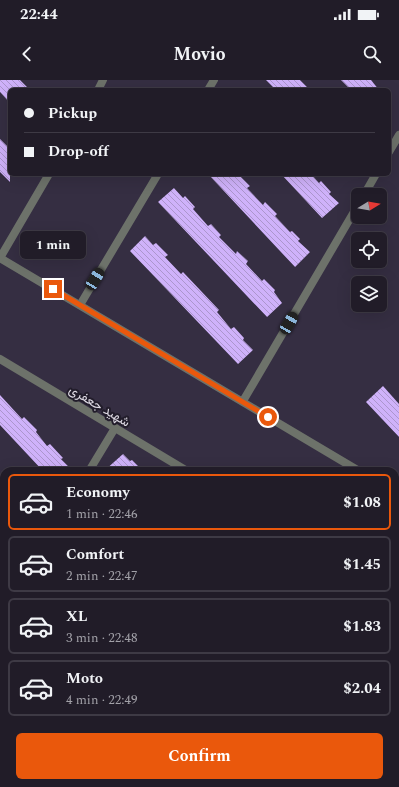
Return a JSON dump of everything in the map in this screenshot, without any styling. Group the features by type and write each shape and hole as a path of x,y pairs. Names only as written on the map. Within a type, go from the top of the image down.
{"street":[{"path":"391,149 399,135"},
{"path":"48,176 0,258 352,467"},
{"path":"80,305 157,176"},
{"path":"368,188 375,176"},
{"path":"242,402 351,217"},
{"name":"شهید جعفری","path":"0,359 180,467"},
{"path":"91,467 115,428"}],"shaded area":[{"path":"0,80 399,80 399,467 0,467"}],"building":[{"path":"0,80 20,80 28,88 8,88 8,101 0,92"},
{"path":"266,80 300,80 308,88 274,88"},
{"path":"341,80 371,80 377,88 349,88"},
{"path":"0,139 8,147 8,176 10,176 10,182 0,172"},
{"path":"210,176 240,176 250,186 247,188 263,205 265,202 277,214 275,216 290,232 292,231 300,239 298,241 310,252 295,267"},
{"path":"283,176 313,176 319,183 321,181 331,192 329,194 339,203 322,218"},
{"path":"174,188 183,198 185,196 195,207 193,209 208,226 211,224 221,235 219,237 236,254 237,251 248,261 246,264 262,281 264,279 275,290 274,292 282,303 267,317 158,202"},
{"path":"145,236 153,245 156,243 168,255 165,257 181,274 183,272 219,310 217,312 231,329 234,327 244,338 243,340 253,350 238,364 130,251"},
{"path":"383,386 399,404 399,437 366,402"},
{"path":"0,395 22,419 24,417 37,430 36,432 47,446 50,444 69,467 39,467 0,425"},
{"path":"123,454 139,467 108,467"}],"route":[{"path":"53,289 268,417"}]}
